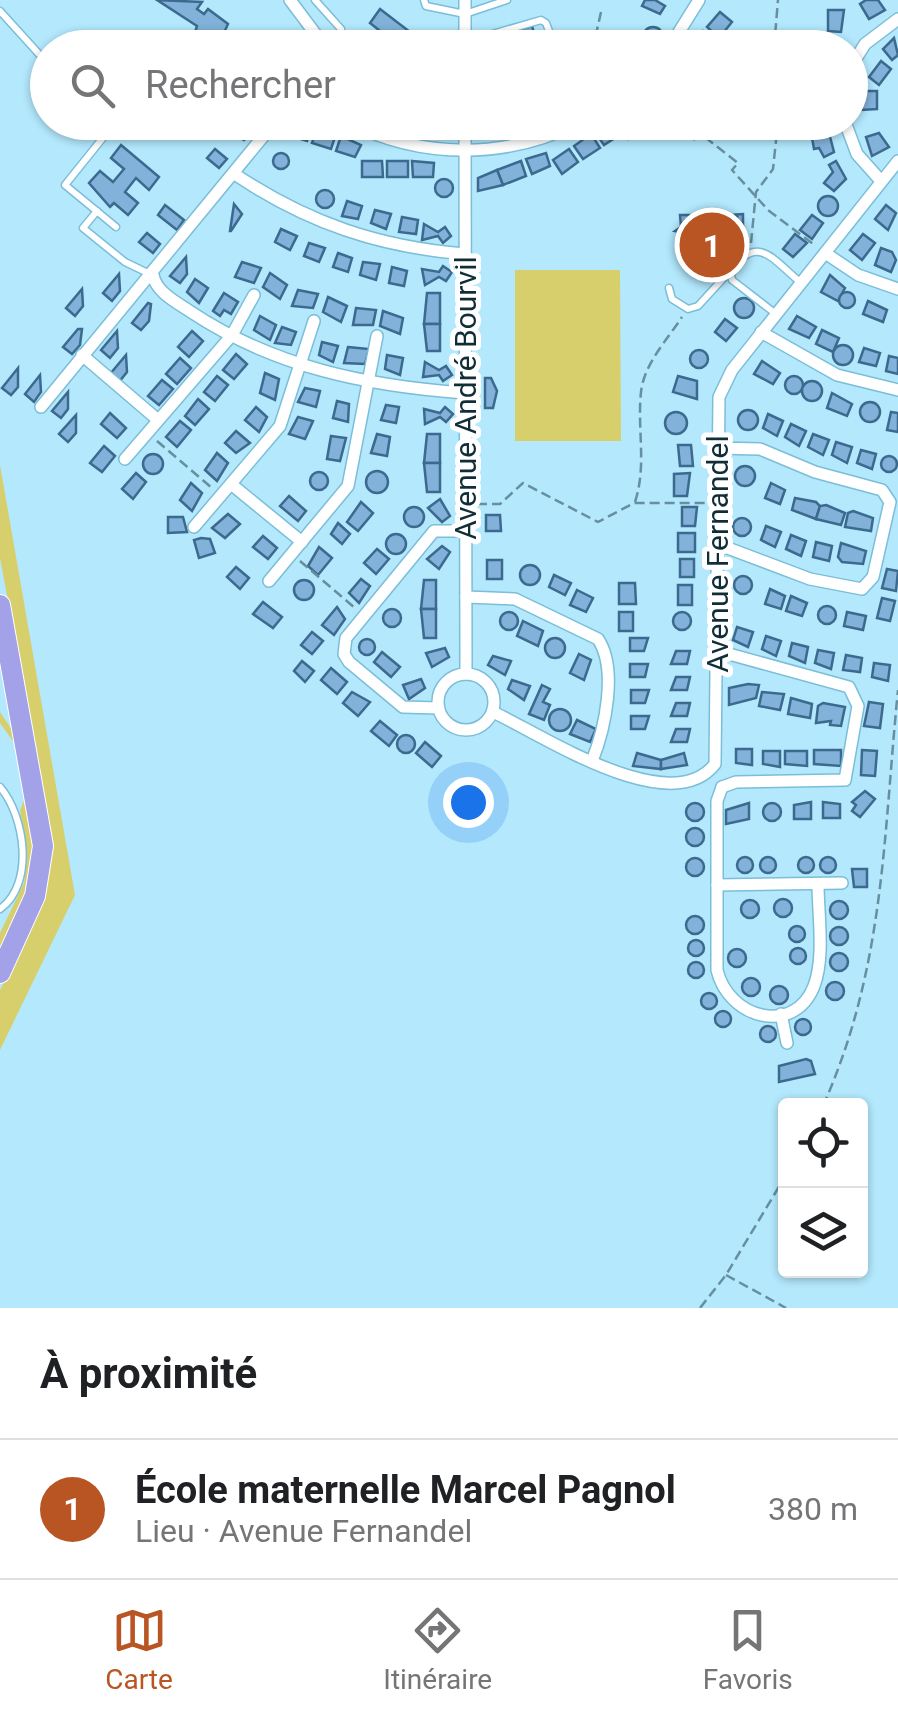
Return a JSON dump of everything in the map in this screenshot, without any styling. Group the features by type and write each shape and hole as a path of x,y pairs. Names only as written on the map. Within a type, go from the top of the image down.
{"highway":[{"path":"0,605 9,695 44,846 35,896 0,973"}],"street":[{"path":"290,0 312,30"},
{"path":"680,30 698,0"},
{"path":"868,41 898,19"},
{"path":"41,407 262,140"},
{"path":"395,140 465,152 530,140"},
{"name":"Avenue André Bourvil","path":"465,140 466,674"},
{"path":"852,140 857,154 881,181"},
{"name":"Avenue Fernandel","path":"709,772 718,753 716,448 722,389 762,332 898,161"},
{"path":"236,175 286,206 336,230 407,248 465,254"},
{"path":"825,253 858,276 898,288"},
{"path":"153,274 155,283 168,296 232,335 300,365 368,384 465,393"},
{"path":"125,459 232,335 254,295"},
{"path":"194,527 280,426 314,320"},
{"path":"762,332 837,375 898,390"},
{"path":"269,581 348,486 378,336"},
{"path":"82,355 158,420"},
{"path":"716,448 760,448 815,472 882,490 890,502 873,576 862,589 810,579 717,544"},
{"path":"231,484 302,542"},
{"path":"438,708 403,708 349,662 344,654 346,638 434,531 466,531"},
{"path":"466,597 515,599 598,639 605,651 607,717 592,761"},
{"path":"718,651 849,687 858,706 845,780 736,782 722,787"},
{"path":"466,674 486,682 494,702 493,712 478,728 467,731 448,725 438,708 447,681 466,674"},
{"path":"493,712 642,782 677,784 709,772 722,787"},
{"path":"722,787 717,801 717,970 723,989 745,1011 782,1014 802,1004 815,985 818,884"},
{"path":"717,885 842,883"},
{"path":"782,1014 788,1044"}],"lane":[{"path":"315,0 341,29"},
{"path":"424,0 426,6 464,7 506,4 506,0"},
{"path":"0,11 30,44"},
{"path":"509,30 535,20 546,22 549,30"},
{"path":"101,140 65,185 116,227"},
{"path":"97,212 84,228 125,262 153,274"},
{"path":"668,288 672,299 688,309 698,306 751,250 764,252 801,282"},
{"path":"730,271 732,280 776,314"},
{"path":"0,788 14,813 22,870 18,887 0,909"}],"path":[{"path":"776,30 778,0"},
{"path":"597,30 601,12"},
{"path":"709,140 738,163 732,170 756,192 768,210 825,253"},
{"path":"751,250 756,192 774,169 776,140"},
{"path":"634,503 642,480 641,391 648,368 688,309"},
{"path":"148,433 221,496"},
{"path":"466,504 500,504 523,484 598,522 634,503 716,503"},
{"path":"291,554 364,616"},
{"path":"827,1098 848,1049 871,965 882,897 898,690"},
{"path":"700,1308 726,1275 778,1187"},
{"path":"726,1275 786,1308"}],"shaded area":[{"path":"515,270 620,270 621,441 515,441"},
{"path":"0,465 75,895 0,1050 0,990 33,923 46,886 50,825 0,558"},
{"path":"0,712 20,742 38,858 0,962 0,933 24,883 27,859 20,810 26,796 15,744 0,723"}],"building":[{"path":"157,0 202,2 197,9 204,14 208,9 228,24 225,30 196,30 197,26"},
{"path":"645,0 665,6 660,14 642,6"},
{"path":"878,0 885,10 869,19 860,4"},
{"path":"380,9 407,30 379,30 370,23"},
{"path":"828,10 844,10 841,30 828,30"},
{"path":"720,12 732,22 726,30 707,27"},
{"path":"894,38 898,55 892,60 883,49"},
{"path":"881,61 891,69 879,85 869,77"},
{"path":"868,91 877,91 877,109 868,110"},
{"path":"879,133 889,147 872,156 868,136"},
{"path":"313,140 334,140 331,149 312,143"},
{"path":"340,140 361,145 355,157 336,151"},
{"path":"582,140 595,140 600,148 583,159 574,146"},
{"path":"812,140 831,140 834,152 824,157 819,148 814,149"},
{"path":"121,145 159,177 149,190 136,178 125,192 138,203 128,215 114,203 110,207 89,183 100,171 113,182 124,169 111,158"},
{"path":"215,149 227,159 219,168 207,158"},
{"path":"569,149 578,162 562,174 553,160"},
{"path":"281,153 289,161 281,169 273,161"},
{"path":"546,153 550,166 532,174 526,159"},
{"path":"362,161 382,161 383,177 362,177"},
{"path":"387,161 408,161 408,177 387,177"},
{"path":"412,161 434,163 433,177 413,177"},
{"path":"521,161 526,176 503,185 497,170"},
{"path":"836,161 846,179 834,191 824,183 833,172 829,165"},
{"path":"497,170 503,185 478,191 478,178"},
{"path":"444,179 453,188 444,197 435,188"},
{"path":"325,190 334,199 325,208 316,199"},
{"path":"828,196 838,206 828,216 818,206"},
{"path":"347,201 362,206 358,219 342,216"},
{"path":"234,204 242,214 230,231"},
{"path":"165,205 184,220 177,230 158,215"},
{"path":"886,205 896,213 888,230 875,219"},
{"path":"375,210 391,214 386,229 371,223"},
{"path":"743,214 743,236 730,236 737,217 729,215"},
{"path":"680,215 695,215 695,227 701,227 700,234 708,234 709,218 737,217 737,227 731,227 730,232 735,243 706,280 689,270 693,265 690,234 675,231 681,227"},
{"path":"695,215 718,218 709,218 708,234 700,234 701,227 695,227"},
{"path":"812,215 823,223 812,239 800,230"},
{"path":"402,217 418,220 416,234 399,232"},
{"path":"424,224 438,232 445,227 451,236 443,243 438,236 422,240"},
{"path":"281,229 297,236 290,250 275,242"},
{"path":"147,233 160,244 153,253 139,242"},
{"path":"795,234 807,243 793,257 783,249"},
{"path":"863,234 875,243 862,260 850,250"},
{"path":"309,243 325,248 319,262 304,256"},
{"path":"881,248 892,252 896,260 891,272 875,265"},
{"path":"338,253 352,258 348,272 333,267"},
{"path":"186,257 187,274 180,283 170,276"},
{"path":"242,262 261,268 254,283 235,277"},
{"path":"363,262 380,264 376,280 360,275"},
{"path":"443,266 452,272 446,281 439,277 425,285 422,269 439,272"},
{"path":"392,267 407,271 404,286 389,283"},
{"path":"270,273 287,285 280,299 263,287"},
{"path":"119,274 120,291 112,301 103,293"},
{"path":"830,275 845,288 838,301 821,292"},
{"path":"195,279 208,288 199,303 187,292"},
{"path":"82,289 83,306 75,316 66,308"},
{"path":"298,290 318,294 313,308 292,306"},
{"path":"847,292 855,300 847,308 839,300"},
{"path":"224,293 238,302 231,314 224,310 220,316 213,311"},
{"path":"427,293 440,293 440,324 424,324"},
{"path":"328,297 347,306 341,322 323,312"},
{"path":"744,298 754,308 744,318 734,308"},
{"path":"868,301 887,310 883,322 863,314"},
{"path":"148,303 149,321 141,330 132,323"},
{"path":"356,308 376,310 373,325 353,325"},
{"path":"383,311 403,318 400,334 380,326"},
{"path":"260,316 276,325 270,340 254,330"},
{"path":"797,316 816,327 809,338 789,329"},
{"path":"725,319 737,328 726,341 715,332"},
{"path":"424,324 440,324 440,351 427,351"},
{"path":"282,327 296,332 291,345 275,343"},
{"path":"82,329 80,345 72,354 63,347"},
{"path":"822,330 839,338 833,352 816,344"},
{"path":"117,331 118,348 110,358 101,350"},
{"path":"192,331 203,341 189,357 178,347"},
{"path":"322,342 338,346 333,362 319,355"},
{"path":"843,345 853,355 843,365 833,355"},
{"path":"348,347 369,349 365,364 344,363"},
{"path":"864,348 880,353 876,366 859,362"},
{"path":"699,350 708,359 699,368 690,359"},
{"path":"236,354 247,364 234,379 223,370"},
{"path":"126,355 127,372 119,382 110,374"},
{"path":"387,355 403,358 400,375 385,369"},
{"path":"889,356 898,358 898,374 886,371"},
{"path":"180,358 191,368 177,384 166,374"},
{"path":"762,361 780,373 773,384 754,374"},
{"path":"425,362 439,370 446,366 452,375 443,381 439,375 423,377"},
{"path":"18,368 18,387 11,395 2,388"},
{"path":"265,373 279,379 275,400 260,393"},
{"path":"40,375 41,392 34,402 25,394"},
{"path":"217,376 228,385 215,401 204,392"},
{"path":"678,376 697,381 697,399 673,392"},
{"path":"794,376 803,385 794,394 785,385"},
{"path":"485,378 491,378 497,391 493,408 485,408"},
{"path":"162,380 173,389 159,405 148,396"},
{"path":"812,381 822,391 812,401 802,391"},
{"path":"305,388 320,391 316,407 298,402"},
{"path":"68,392 68,409 61,418 52,411"},
{"path":"832,393 852,404 847,416 827,408"},
{"path":"198,399 209,409 195,425 185,416"},
{"path":"337,401 349,404 348,422 333,418"},
{"path":"870,402 880,412 870,422 860,412"},
{"path":"386,405 399,407 396,423 381,420"},
{"path":"256,407 267,417 259,432 245,420"},
{"path":"445,407 453,414 446,422 440,417 425,424 424,409 440,413"},
{"path":"748,410 758,420 748,430 738,420"},
{"path":"676,412 687,423 676,434 665,423"},
{"path":"891,412 898,413 898,432 887,430"},
{"path":"110,413 126,428 117,438 101,424"},
{"path":"768,414 783,421 777,436 763,428"},
{"path":"76,415 76,433 68,442 59,434"},
{"path":"298,417 313,421 305,439 289,434"},
{"path":"180,421 191,430 177,447 166,437"},
{"path":"791,424 806,431 799,446 785,437"},
{"path":"236,431 250,443 236,453 225,443"},
{"path":"377,434 390,437 387,456 371,453"},
{"path":"427,434 440,434 440,463 424,463"},
{"path":"813,434 829,440 823,455 808,447"},
{"path":"331,436 346,438 340,461 327,459"},
{"path":"836,442 852,447 847,463 832,455"},
{"path":"678,445 691,445 693,466 680,466"},
{"path":"104,446 115,456 102,472 90,463"},
{"path":"861,450 876,454 872,469 857,463"},
{"path":"217,453 228,463 217,481 205,470"},
{"path":"153,454 163,464 153,474 143,464"},
{"path":"889,456 897,464 889,472 881,464"},
{"path":"424,463 440,463 440,492 427,492"},
{"path":"745,466 755,476 745,486 735,476"},
{"path":"377,471 388,482 377,493 366,482"},
{"path":"319,472 326,474 326,488 319,490 312,488 310,481 312,474"},
{"path":"136,473 146,482 133,499 122,489"},
{"path":"690,473 687,496 674,496 674,474"},
{"path":"191,483 202,493 192,511 180,500"},
{"path":"771,483 785,490 780,504 765,498"},
{"path":"289,496 306,511 298,521 280,506"},
{"path":"795,498 820,506 816,519 792,510"},
{"path":"440,499 450,516 442,522 428,508"},
{"path":"361,502 373,513 358,531 347,522"},
{"path":"820,506 845,513 841,525 816,519"},
{"path":"414,507 424,517 414,527 404,517"},
{"path":"682,507 697,507 695,526 682,526"},
{"path":"848,513 873,518 871,531 845,527"},
{"path":"228,514 240,524 225,538 212,528"},
{"path":"486,515 500,515 501,531 486,531"},
{"path":"168,517 183,517 187,532 168,533"},
{"path":"742,518 749,520 749,534 742,536 735,534 733,527 735,520"},
{"path":"338,523 350,534 342,544 331,534"},
{"path":"766,526 781,532 775,547 761,540"},
{"path":"678,533 695,533 695,552 678,552"},
{"path":"396,534 406,544 396,554 386,544"},
{"path":"791,535 806,541 801,556 786,549"},
{"path":"263,536 277,548 268,559 253,547"},
{"path":"210,539 215,553 199,558 194,540"},
{"path":"816,542 832,546 829,561 813,557"},
{"path":"841,543 866,551 863,564 842,562 838,557"},
{"path":"442,546 450,552 439,569 427,559"},
{"path":"319,547 332,558 318,575 308,566"},
{"path":"377,549 389,559 376,574 364,563"},
{"path":"680,559 694,559 694,577 680,577"},
{"path":"487,560 502,560 502,579 487,579"},
{"path":"530,565 540,575 530,585 520,575"},
{"path":"236,567 249,578 240,589 227,577"},
{"path":"887,569 898,571 896,591 882,588"},
{"path":"554,575 571,583 565,595 549,587"},
{"path":"743,576 750,578 750,592 743,594 736,592 734,585 736,578"},
{"path":"361,579 370,586 359,603 349,593"},
{"path":"304,580 314,590 304,600 294,590"},
{"path":"424,580 436,580 436,609 421,609"},
{"path":"619,583 635,583 636,604 619,604"},
{"path":"678,585 692,585 692,605 678,605"},
{"path":"770,589 785,596 781,609 765,604"},
{"path":"577,590 593,598 586,612 570,605"},
{"path":"791,596 807,603 802,616 786,611"},
{"path":"882,598 895,601 890,621 877,618"},
{"path":"263,602 282,617 273,628 253,614"},
{"path":"827,606 836,615 827,624 818,615"},
{"path":"337,607 345,619 334,635 322,625"},
{"path":"392,609 399,611 399,625 392,627 385,625 383,618 385,611"},
{"path":"421,609 436,609 436,638 424,638"},
{"path":"509,612 518,621 509,630 500,621"},
{"path":"619,612 633,612 633,631 619,631"},
{"path":"682,612 689,614 689,628 682,630 675,628 673,621 675,614"},
{"path":"847,612 866,616 863,630 844,626"},
{"path":"523,621 543,631 538,646 517,636"},
{"path":"737,627 753,632 748,647 733,640"},
{"path":"312,632 323,641 312,654 301,645"},
{"path":"766,636 781,641 776,656 762,649"},
{"path":"551,638 559,638 565,648 559,658 551,658 545,652 545,644"},
{"path":"630,638 648,638 644,651 630,651"},
{"path":"367,639 375,647 367,655 359,647"},
{"path":"792,643 808,647 805,663 789,656"},
{"path":"445,648 449,657 432,667 426,653"},
{"path":"818,650 834,653 831,669 815,663"},
{"path":"676,651 690,651 687,664 671,664"},
{"path":"382,652 400,667 391,677 374,662"},
{"path":"579,654 591,660 584,680 570,673"},
{"path":"846,655 862,658 860,672 843,670"},
{"path":"493,656 511,661 505,675 488,665"},
{"path":"302,661 314,671 305,682 294,671"},
{"path":"874,663 890,665 888,681 872,677"},
{"path":"630,664 648,664 645,677 630,677"},
{"path":"331,668 347,682 337,694 321,680"},
{"path":"676,677 690,677 687,690 671,690"},
{"path":"421,679 425,688 409,699 403,685"},
{"path":"512,680 530,686 524,700 508,689"},
{"path":"542,685 550,689 543,702 550,705 544,720 529,714"},
{"path":"759,685 756,698 729,705 729,688"},
{"path":"631,690 649,690 645,703 631,703"},
{"path":"352,692 370,702 358,716 343,703"},
{"path":"762,692 784,694 780,710 759,706"},
{"path":"791,698 812,704 810,718 788,714"},
{"path":"869,702 883,704 880,728 864,726"},
{"path":"676,703 690,703 687,716 671,716"},
{"path":"823,703 845,707 841,726 830,725 831,721 816,723 818,706"},
{"path":"560,709 568,712 568,728 560,731 552,728 549,720 552,712"},
{"path":"631,716 649,716 645,729 631,729"},
{"path":"577,720 596,729 590,742 570,734"},
{"path":"380,721 397,735 389,746 371,731"},
{"path":"676,729 690,729 687,742 671,742"},
{"path":"406,735 415,744 406,753 397,744"},
{"path":"425,742 441,756 432,767 416,753"},
{"path":"736,749 752,749 752,765 736,763"},
{"path":"814,750 841,750 841,766 814,764"},
{"path":"862,750 877,751 875,776 861,775"},
{"path":"763,751 780,751 780,767 763,764"},
{"path":"785,751 807,751 807,766 785,764"},
{"path":"637,753 661,760 661,769 633,766"},
{"path":"684,753 687,765 661,769 661,760"},
{"path":"865,791 875,799 860,817 852,811 856,805 852,802"},
{"path":"811,802 811,819 794,819 794,805"},
{"path":"823,802 840,804 840,818 823,818"},
{"path":"695,803 702,805 702,819 695,821 688,819 686,812 688,805"},
{"path":"749,803 749,819 726,824 726,810"},
{"path":"772,803 781,812 772,821 763,812"},
{"path":"695,828 702,830 702,844 695,846 688,844 686,837 688,830"},
{"path":"745,857 753,865 745,873 737,865"},
{"path":"768,857 776,865 768,873 760,865"},
{"path":"806,857 814,865 806,873 798,865"},
{"path":"828,857 836,865 828,873 820,865"},
{"path":"695,858 702,860 702,874 695,876 688,874 686,867 688,860"},
{"path":"852,869 867,869 867,887 854,887"},
{"path":"783,899 790,901 790,915 783,917 776,915 774,908 776,901"},
{"path":"750,900 759,909 750,918 741,909"},
{"path":"839,901 848,910 839,919 830,910"},
{"path":"695,916 704,925 695,934 686,925"},
{"path":"797,926 805,934 797,942 789,934"},
{"path":"839,927 848,936 839,945 830,936"},
{"path":"696,940 704,948 696,956 688,948"},
{"path":"798,948 806,956 798,964 790,956"},
{"path":"737,949 746,958 737,967 728,958"},
{"path":"839,953 848,962 839,971 830,962"},
{"path":"696,962 704,970 696,978 688,970"},
{"path":"751,978 760,987 751,996 742,987"},
{"path":"835,982 844,991 835,1000 826,991"},
{"path":"779,986 788,995 779,1004 770,995"},
{"path":"709,993 717,1001 709,1009 701,1001"},
{"path":"723,1011 731,1019 723,1027 715,1019"},
{"path":"803,1019 811,1027 803,1035 795,1027"},
{"path":"768,1026 776,1034 768,1042 760,1034"},
{"path":"811,1061 815,1074 779,1082 779,1066"}],"place":[{"name":"École maternelle Marcel Pagnol","path":"712,245"}]}
